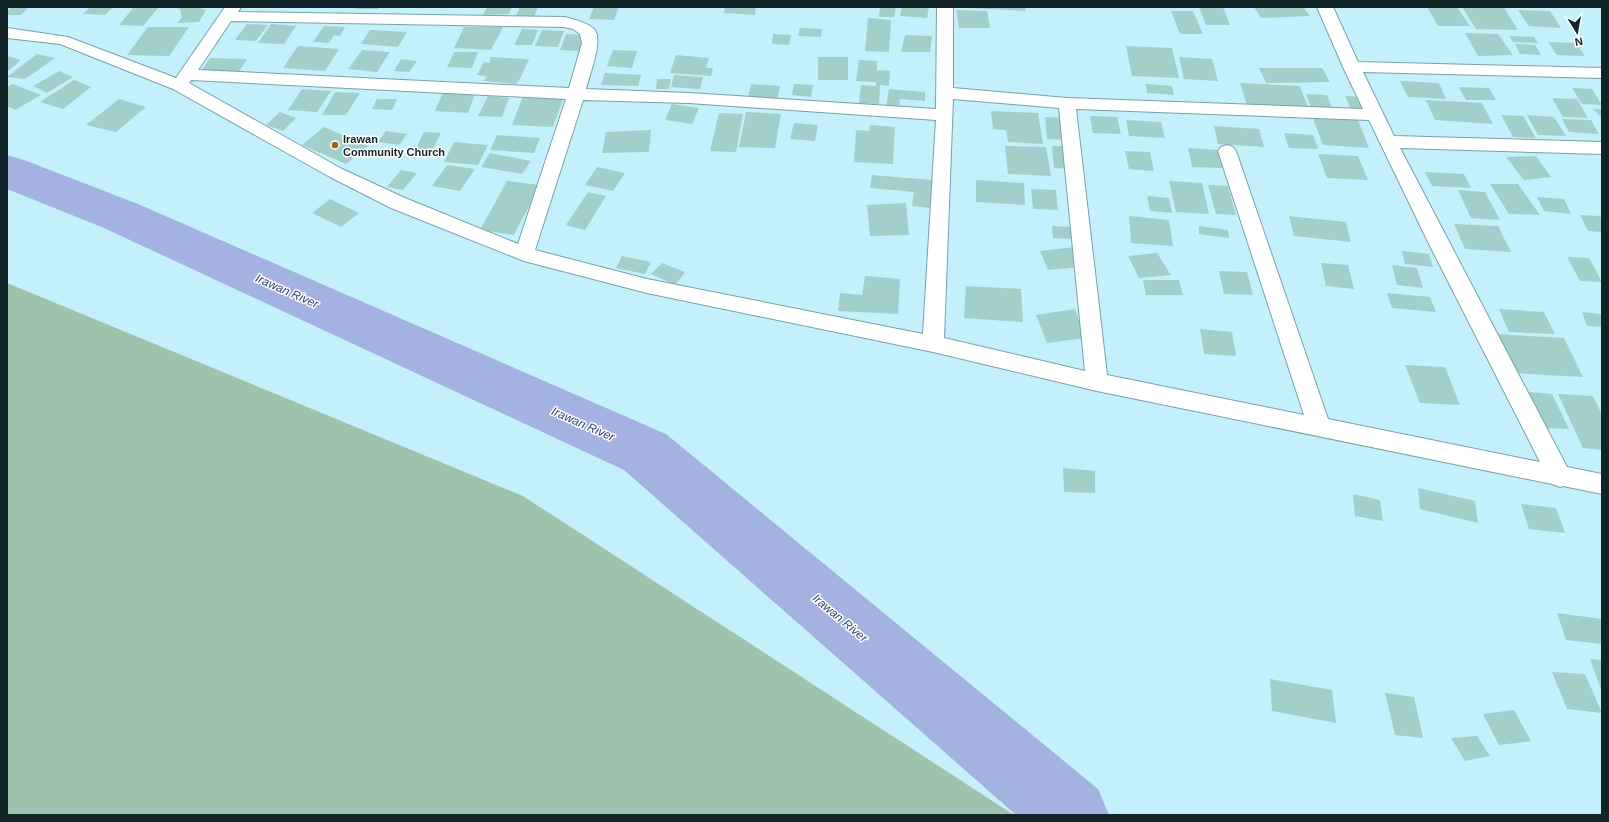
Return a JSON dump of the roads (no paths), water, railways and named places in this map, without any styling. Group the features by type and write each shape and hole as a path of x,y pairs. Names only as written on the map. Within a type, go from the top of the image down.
{"street":[{"path":"933,344 945,115 945,7"},
{"path":"1325,7 1351,67 1387,142 1560,477"},
{"path":"184,80 230,12 565,22 579,26 588,32 590,43 576,94 550,170 524,254"},
{"path":"7,33 62,40 184,80 336,173 398,203 524,254 647,286 933,344 1097,382 1560,477 1602,484"},
{"path":"1351,67 1602,73"},
{"path":"184,80 689,98 945,115"},
{"path":"945,93 1067,103 1374,115"},
{"path":"1067,103 1097,382"},
{"path":"1387,142 1602,148"},
{"path":"1227,151 1320,428"}],"waterway":[{"name":"Irawan River","path":"7,171 121,216 645,452 1072,815"}],"place":[{"name":"Irawan Community Church","path":"335,145"}]}
